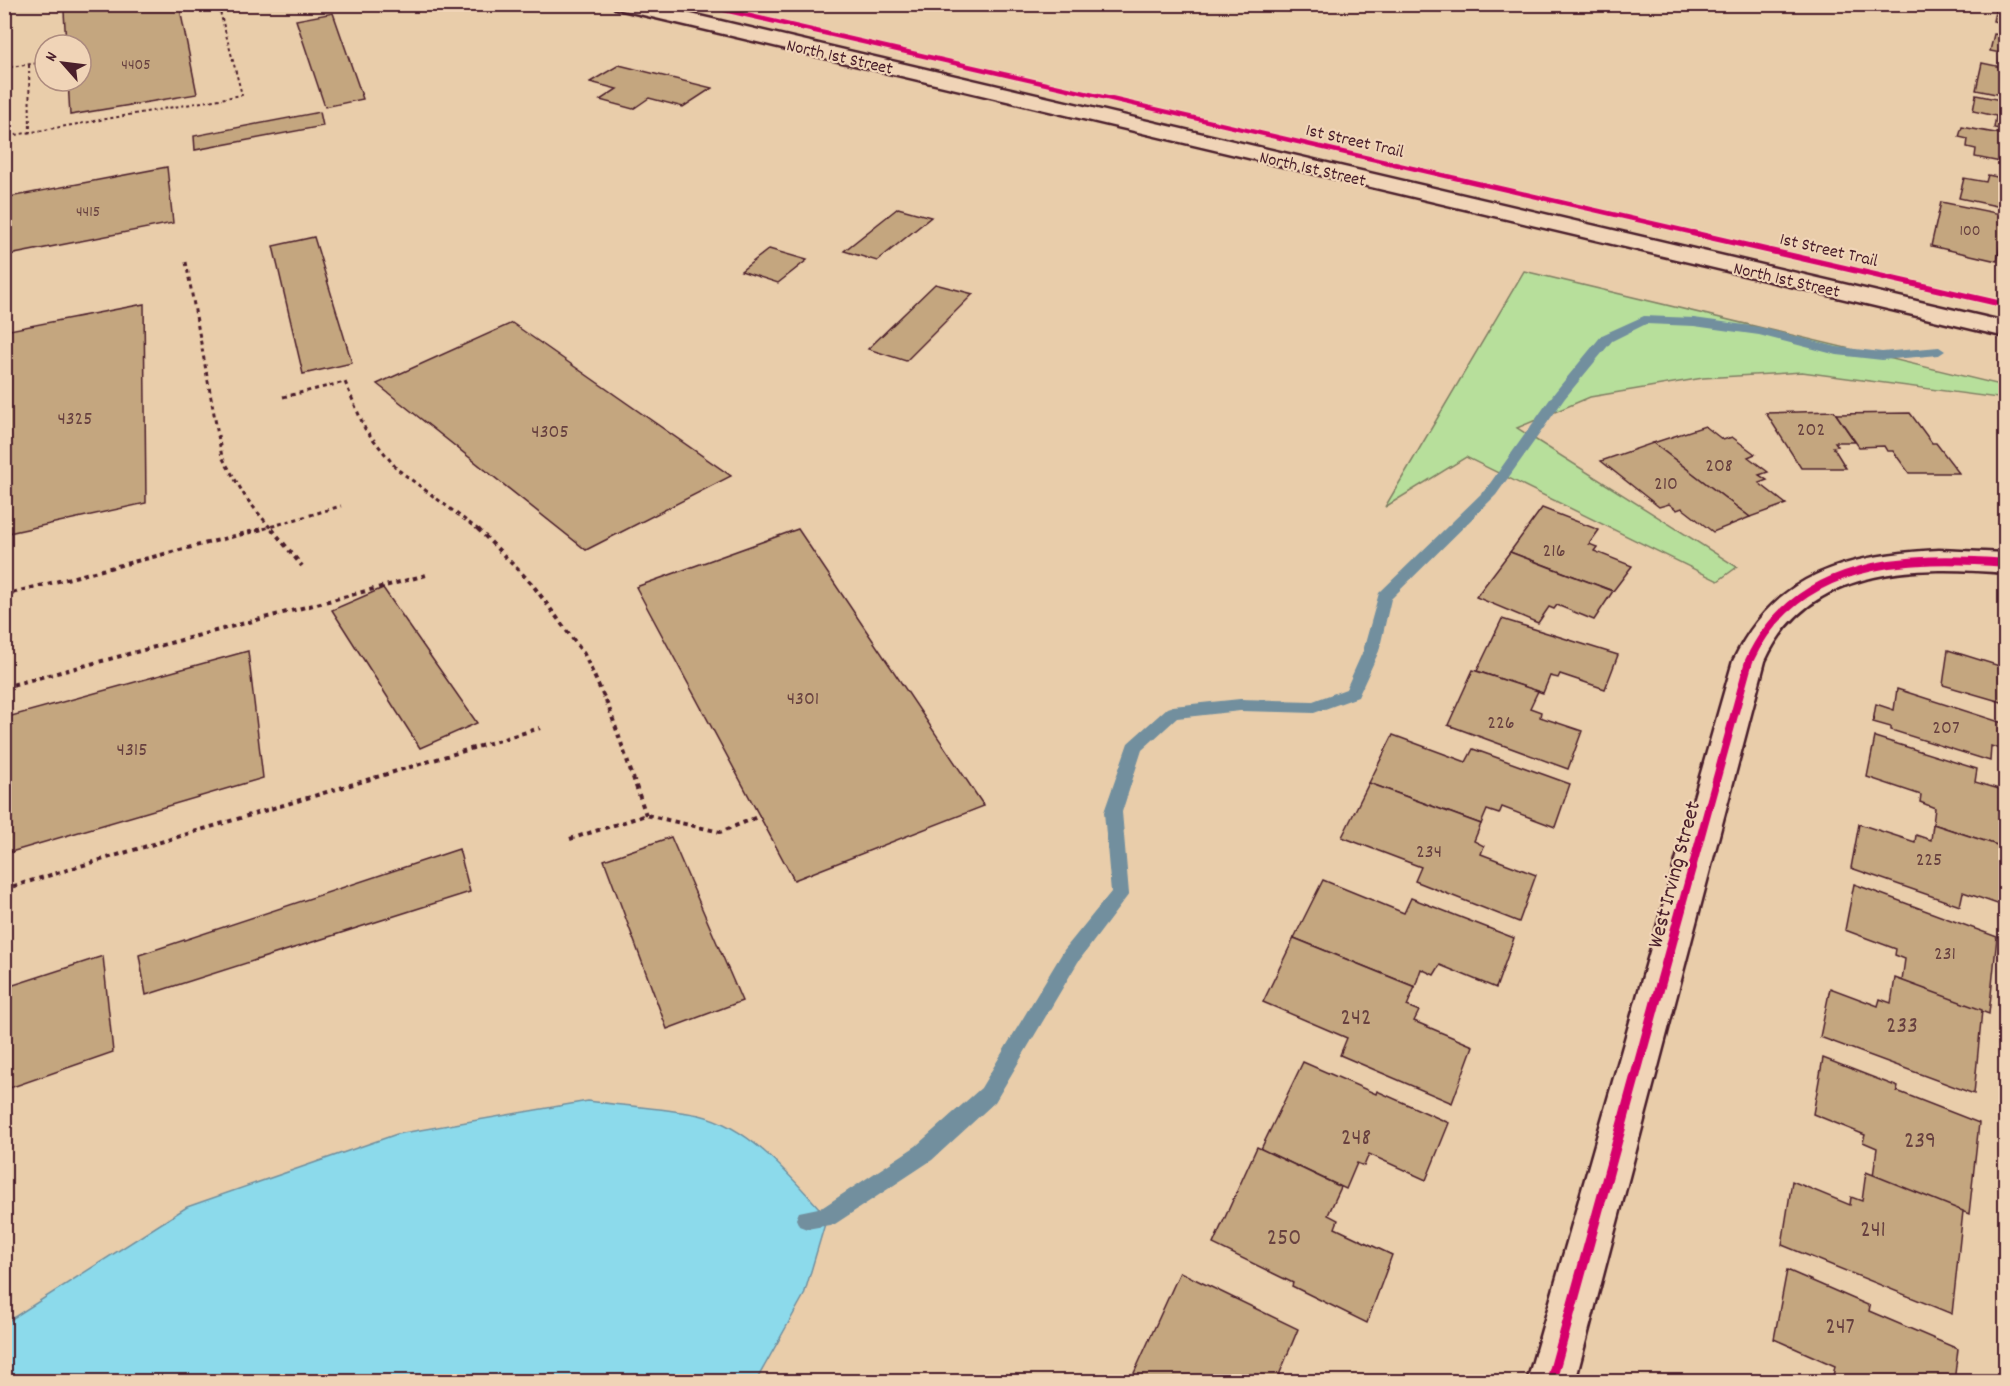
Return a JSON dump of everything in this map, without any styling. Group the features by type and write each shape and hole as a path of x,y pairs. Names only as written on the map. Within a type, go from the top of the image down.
{"main road":[{"name":"North 1st Street","path":"621,4 2006,330"},
{"name":"West Irving Street","path":"1551,1382 1749,661 1760,637 1783,610 1818,585 1860,569 1916,560 1971,559 2006,563"}],"path":[{"path":"4,9 37,4"},
{"path":"4,136 242,95 218,4"},
{"path":"4,68 33,64"},
{"path":"29,65 30,132"},
{"path":"186,262 222,458 246,498 302,566"},
{"path":"283,397 345,382 365,429 397,469 475,526 532,584 584,654 609,708 646,815"},
{"path":"4,595 272,527 341,506"},
{"path":"4,687 430,573"},
{"path":"4,889 540,728"},
{"path":"570,839 646,815 720,832 759,816"}],"green space":[{"path":"1524,271 2005,386 2005,399 1802,372 1703,378 1590,397 1517,428 1737,567 1718,581 1466,457 1385,507"}],"water":[{"path":"588,1101 699,1115 718,1121 770,1156 827,1217 804,1295 756,1381 5,1381 5,1323 187,1207 397,1134"}],"building":[{"path":"104,4 179,4 197,94 70,115 69,93 93,93 93,33 65,33 64,11"},
{"path":"1996,7 2006,8 2006,24 1993,21"},
{"path":"333,13 363,99 325,107 296,20"},
{"path":"1994,34 2006,36 2006,64 1999,63 2001,53 1990,51"},
{"path":"1982,63 2006,68 2006,96 1976,90"},
{"path":"619,65 712,88 683,107 649,98 633,109 600,100 617,89 590,82"},
{"path":"1976,95 2006,101 2006,130 1994,128 1996,116 1973,111"},
{"path":"320,112 323,126 195,150 194,136"},
{"path":"1962,127 2006,135 2006,163 1975,157 1976,149 1967,147 1968,139 1959,137"},
{"path":"167,167 173,223 4,256 4,198"},
{"path":"1988,175 2006,179 2006,208 1959,198 1964,178 1986,182"},
{"path":"1941,202 2006,215 2005,248 2000,247 1997,261 1931,246"},
{"path":"898,208 931,217 877,261 844,251"},
{"path":"314,237 352,363 303,374 273,246"},
{"path":"769,249 807,260 778,283 741,271"},
{"path":"935,284 973,294 906,361 868,349"},
{"path":"144,304 146,503 4,534 4,331"},
{"path":"512,323 731,476 586,550 377,384"},
{"path":"1834,411 1855,442 1835,442 1838,446 1833,447 1846,468 1801,468 1766,413"},
{"path":"1910,413 1932,443 1936,443 1959,473 1909,473 1893,451 1887,451 1884,446 1859,447 1836,414"},
{"path":"1705,426 1723,440 1732,437 1755,454 1748,457 1768,472 1759,475 1767,480 1759,483 1786,504 1750,517 1653,443"},
{"path":"1653,443 1750,517 1713,532 1682,508 1677,510 1669,504 1659,507 1601,461"},
{"path":"1542,508 1599,530 1589,544 1597,547 1594,551 1632,566 1613,591 1510,552"},
{"path":"798,529 984,806 794,880 636,587"},
{"path":"1510,552 1613,591 1594,620 1557,605 1554,609 1549,607 1538,623 1476,597"},
{"path":"383,588 477,723 420,748 332,610"},
{"path":"1502,619 1618,655 1605,689 1560,674 1558,678 1550,676 1543,693 1477,671"},
{"path":"1948,650 2006,668 2005,703 1943,685"},
{"path":"248,651 263,778 4,854 4,718"},
{"path":"1473,670 1538,691 1530,708 1541,712 1540,717 1582,731 1568,769 1448,725"},
{"path":"1897,689 2006,724 2006,751 1991,746 1990,761 1891,730 1891,727 1873,722 1876,704 1894,710"},
{"path":"1393,735 1466,762 1473,749 1570,784 1555,827 1502,807 1499,814 1487,810 1481,824 1369,783"},
{"path":"1875,737 1977,769 1975,782 2006,791 2006,848 1933,824 1935,808 1920,802 1921,795 1867,777"},
{"path":"1369,783 1481,824 1474,841 1484,846 1481,854 1536,875 1519,922 1415,881 1421,867 1342,837"},
{"path":"1859,824 1915,842 1916,835 1931,840 1933,824 2006,848 2006,907 1963,892 1960,906 1851,868"},
{"path":"671,837 742,1001 667,1029 604,860"},
{"path":"459,849 470,892 146,995 139,955"},
{"path":"1323,880 1404,913 1411,898 1514,938 1496,988 1440,965 1434,975 1421,969 1415,987 1294,938"},
{"path":"1854,884 1997,937 1989,1014 1902,981 1905,959 1895,955 1896,949 1845,930"},
{"path":"1294,938 1415,987 1407,1006 1419,1011 1414,1021 1473,1046 1452,1103 1340,1055 1347,1038 1263,1002"},
{"path":"103,956 113,1052 4,1090 4,988"},
{"path":"1895,978 1982,1010 1974,1094 1820,1037 1830,988 1878,1006 1880,999 1891,1003"},
{"path":"1823,1058 1898,1087 1897,1091 1979,1123 1969,1214 1873,1176 1877,1148 1863,1142 1865,1135 1813,1114"},
{"path":"1303,1062 1449,1123 1426,1180 1369,1154 1364,1166 1357,1163 1346,1189 1261,1149"},
{"path":"1257,1147 1341,1187 1328,1215 1338,1220 1335,1228 1392,1255 1367,1323 1292,1286 1293,1283 1213,1244"},
{"path":"1866,1172 1963,1211 1952,1314 1782,1245 1792,1181 1850,1205 1851,1197 1862,1201"},
{"path":"1787,1270 1870,1306 1869,1311 1958,1349 1954,1382 1843,1382 1833,1376 1835,1366 1774,1339"},
{"path":"1180,1272 1298,1329 1277,1380 1279,1382 1130,1382"}],"waterway":[{"path":"807,1219 827,1217 924,1153 988,1095 1071,956 1120,894 1113,812 1134,747 1173,712 1240,705 1314,707 1352,693 1371,651 1384,597 1491,492 1560,395 1607,338 1644,320 1694,322 1759,331 1837,351 1882,356 1939,351"}],"cycle path":[{"name":"1st Street Trail","path":"698,4 2006,305"},
{"path":"1551,1382 1749,661 1759,639 1783,610 1809,590 1839,576 1871,567 1905,562 1973,560 2006,563"}]}
